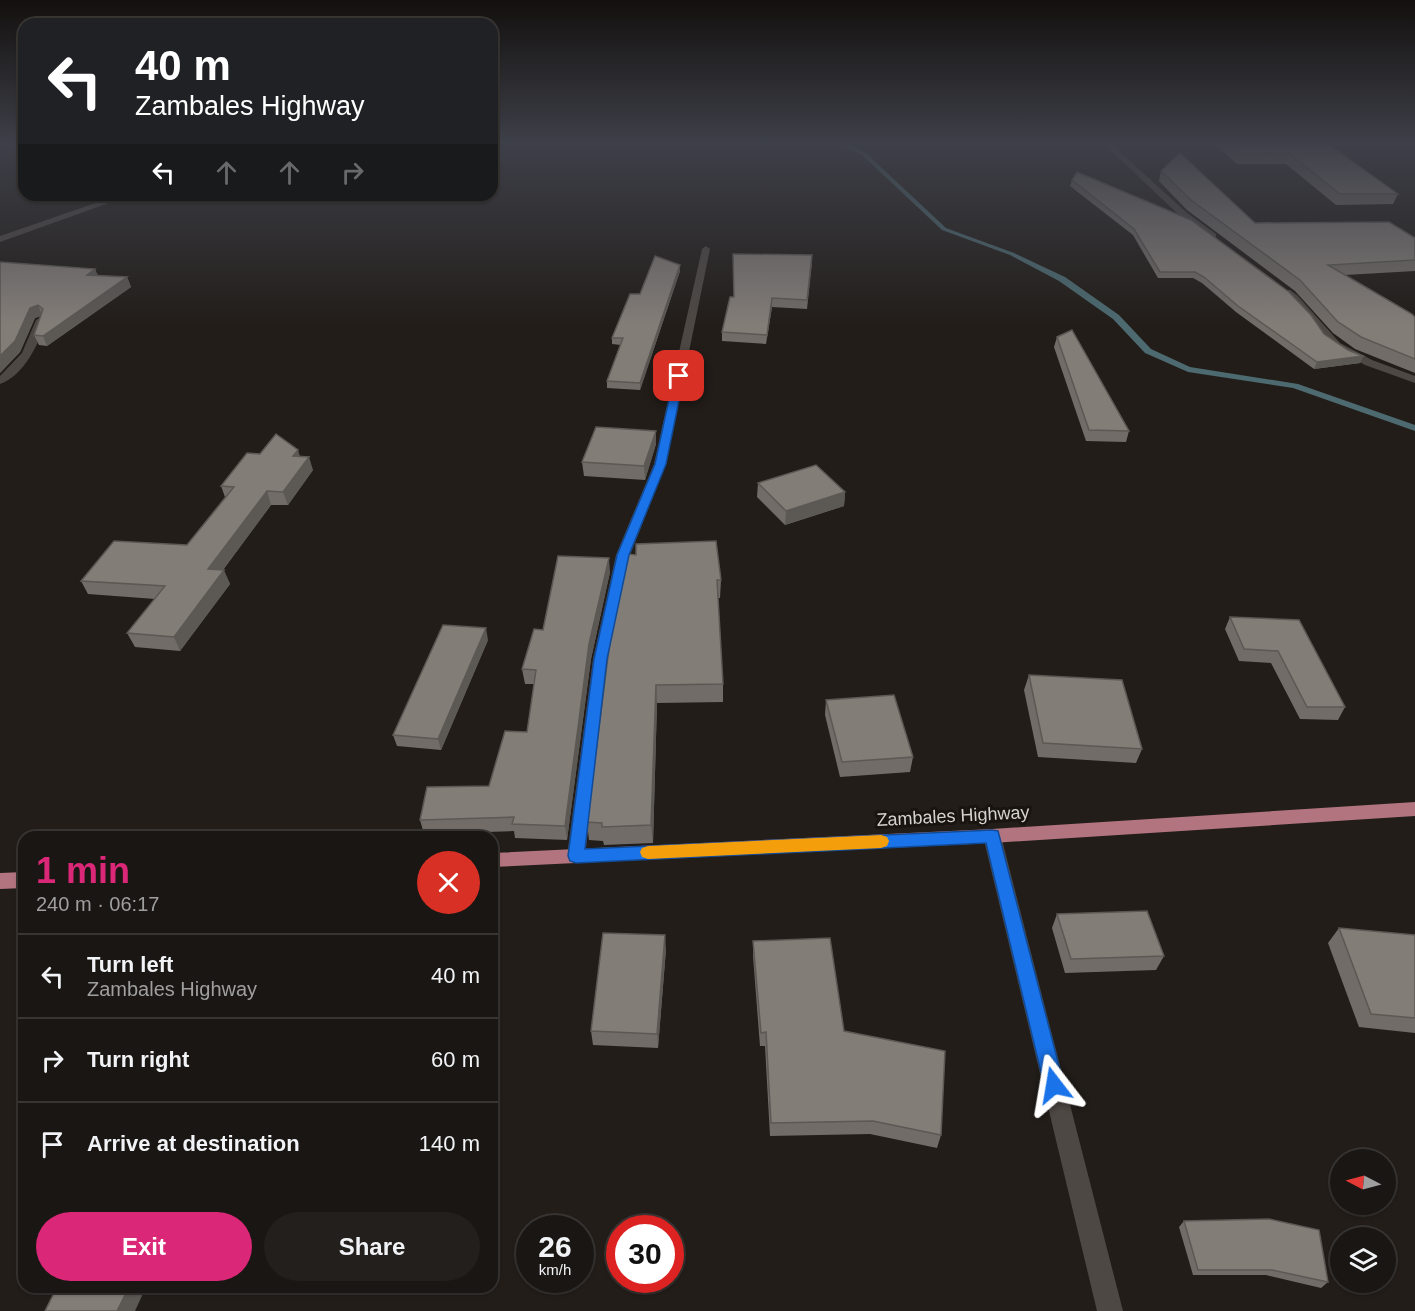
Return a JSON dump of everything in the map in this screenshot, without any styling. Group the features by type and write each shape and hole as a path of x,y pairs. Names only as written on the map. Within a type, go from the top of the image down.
{"main road":[{"name":"Zambales Highway","path":"498,860 992,836 1415,808"},
{"path":"0,881 18,880"}],"street":[{"path":"0,239 103,203"},
{"path":"1171,203 1219,241"},
{"path":"576,856 603,648 623,555 660,464 706,249"},
{"path":"1282,288 1314,318 1327,337 1350,353 1415,380"},
{"path":"0,381 36,342 41,320"},
{"path":"992,836 1110,1311"}],"building":[{"path":"1101,203 1151,203 1191,220 1289,292 1311,315 1324,334 1348,350 1363,356 1317,362 1238,306 1204,277 1195,272 1160,272 1134,229"},
{"path":"1195,203 1234,203 1255,223 1389,222 1415,238 1415,260 1328,265 1415,317 1415,359 1361,337 1338,322 1300,280"},
{"path":"733,254 812,255 807,300 772,298 767,335 722,332 730,297 734,297"},
{"path":"655,256 680,265 640,383 607,381 623,338 612,338 630,294 640,294"},
{"path":"0,262 95,269 87,275 127,277 43,336 34,335 43,309 38,305 30,308 15,341 0,356"},
{"path":"1072,330 1129,431 1089,430 1057,337"},
{"path":"596,427 656,431 644,466 582,462"},
{"path":"276,434 298,450 293,456 309,457 283,492 267,491 208,569 224,570 174,637 127,633 165,586 81,581 114,541 187,545 234,487 221,486 247,453 260,454"},
{"path":"816,465 845,492 786,511 758,483"},
{"path":"716,541 721,580 717,580 723,684 656,685 651,825 602,827 602,823 587,822 610,641 628,554 636,555 636,544"},
{"path":"558,556 609,558 589,644 565,826 512,824 514,817 420,820 427,787 489,786 505,731 527,732 536,670 522,669 534,629 543,630"},
{"path":"1230,617 1299,620 1345,707 1307,707 1278,651 1244,649"},
{"path":"443,625 486,628 438,739 393,735"},
{"path":"1029,675 1122,680 1142,749 1043,743"},
{"path":"894,695 913,757 842,762 826,700"},
{"path":"1147,911 1164,956 1071,959 1057,914"},
{"path":"1339,928 1415,935 1415,1018 1371,1014"},
{"path":"603,933 665,935 657,1034 591,1031"},
{"path":"830,938 844,1031 945,1051 941,1135 873,1121 771,1123 766,1032 761,1033 753,941"},
{"path":"1269,1219 1319,1230 1328,1282 1272,1270 1198,1270 1184,1221"},
{"path":"54,1293 126,1293 117,1311 45,1311"}],"waterway":[{"path":"916,203 944,229 1012,254 1062,279 1116,317 1148,351 1188,369 1295,386 1415,428"}],"slow traffic":[{"path":"648,852 881,841"}],"route":[{"path":"679,376 660,464 623,555 601,659 576,856 992,836 1054,1085"}]}
